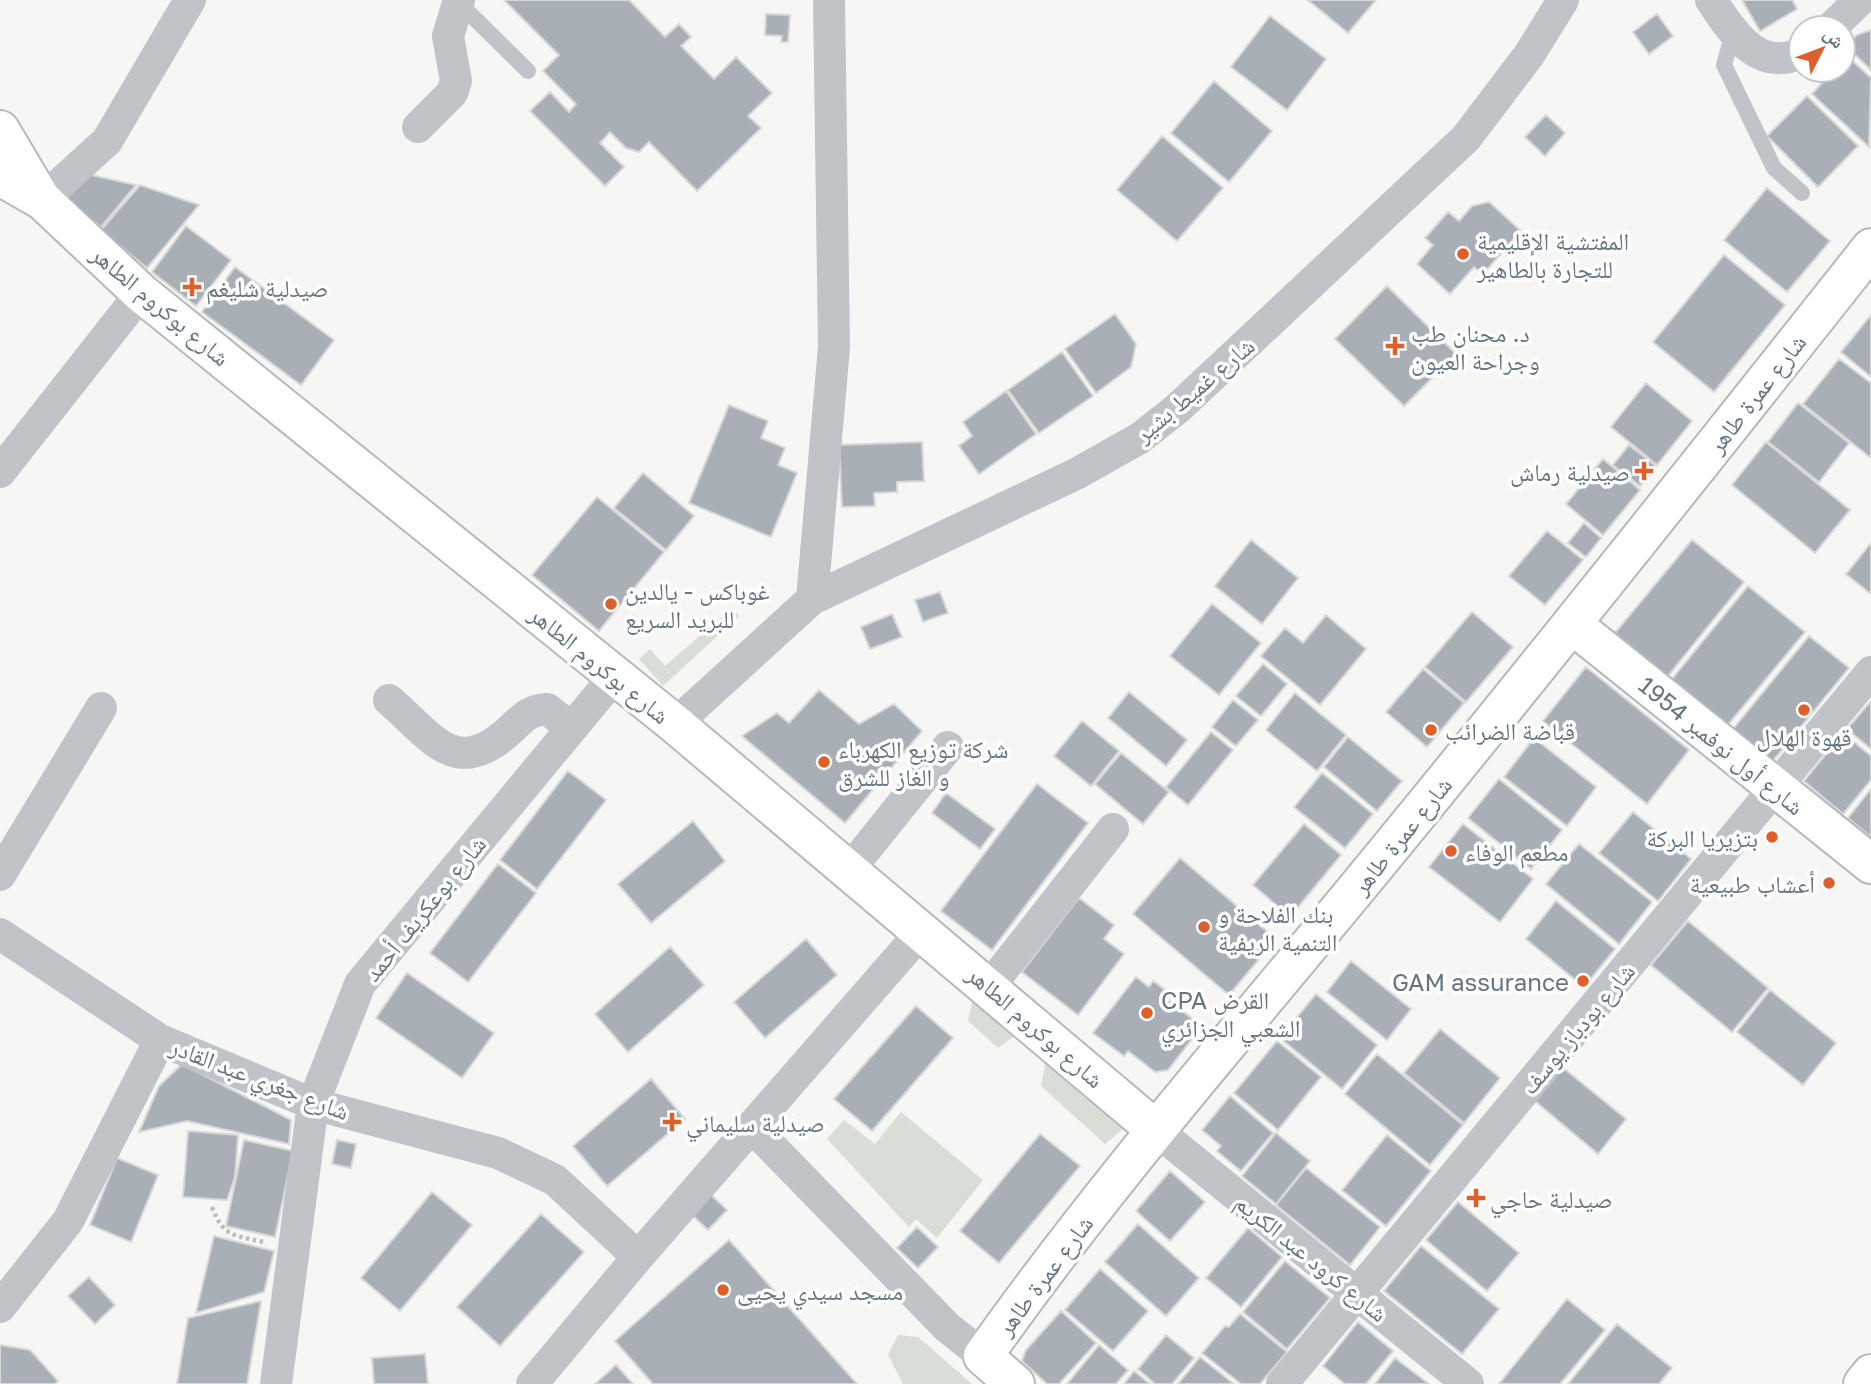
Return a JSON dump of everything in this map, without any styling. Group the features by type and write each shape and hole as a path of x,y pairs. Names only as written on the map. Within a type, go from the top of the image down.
{"main road":[{"path":"0,130 42,200"},
{"path":"0,176 42,200"},
{"name":"شارع بوكروم الطاهر","path":"42,200 141,293 675,724 923,930 1156,1130"},
{"name":"شارع عمرة طاهر","path":"983,1356 1156,1130 1573,625 1871,248"},
{"name":"شارع أول نوفمبر 1954","path":"1573,625 1871,864"},
{"path":"983,1356 1015,1384"},
{"path":"1863,1384 1871,1374"}],"street":[{"path":"42,200 107,141 190,0"},
{"path":"812,599 834,347 829,0"},
{"name":"شارع غميط بشير","path":"675,724 812,599 1076,474 1140,438 1169,416 1466,138 1529,55 1563,0"},
{"path":"1711,0 1744,46 1759,55 1776,58 1787,56"},
{"path":"1846,14 1860,0"},
{"path":"418,127 452,93 456,81 448,36 458,1"},
{"path":"0,472 141,293"},
{"name":"شارع بودباز يوسف","path":"1282,1384 1871,672"},
{"name":"شارع بوعكريف أحمد","path":"276,1384 313,1104 360,984 615,676"},
{"path":"389,700 449,752 475,754 492,747 532,710 547,709 572,729"},
{"path":"0,875 101,708"},
{"path":"850,869 948,747"},
{"path":"989,986 1113,829"},
{"path":"532,1384 638,1257 923,930"},
{"name":"شارع جغري عبد القادر","path":"0,934 160,1040 313,1104 498,1153 555,1180 638,1257"},
{"path":"0,1307 68,1221 160,1040"},
{"path":"752,1127 947,1327 983,1356"},
{"name":"شارع كرود عبد الكريم","path":"1156,1130 1468,1384"}],"lane":[{"path":"458,1 528,71"},
{"path":"1733,33 1724,65 1774,168 1802,194"}],"path":[{"path":"212,1207 219,1226 228,1233 295,1250"}],"shaded area":[{"path":"732,608 739,616 663,686 639,659 650,649 665,666"},
{"path":"974,994 1017,1034 998,1048 968,1021"},
{"path":"1046,1060 1100,1105 1123,1129 1105,1144 1041,1086"},
{"path":"901,1112 983,1180 937,1238 916,1219 909,1227 827,1139 844,1120 875,1144"},
{"path":"898,1335 918,1337 972,1384 903,1384 888,1355"}],"building":[{"path":"504,0 629,0 665,37 679,24 691,37 681,46 714,79 736,57 772,93 748,116 761,128 697,191 649,142 639,152 626,148 610,132 600,143 624,167 605,186 530,111 550,92 569,112 576,104 543,71 559,55"},
{"path":"1308,0 1376,0 1348,33"},
{"path":"1742,0 1792,0 1797,9 1760,31"},
{"path":"766,14 790,15 788,42 781,42 782,36 765,35"},
{"path":"1657,14 1673,36 1649,54 1633,32"},
{"path":"1270,16 1326,59 1287,110 1231,67"},
{"path":"1871,30 1871,70 1857,57 1857,35"},
{"path":"1857,65 1871,78 1869,147 1812,94 1821,84 1857,84"},
{"path":"1214,81 1272,131 1229,182 1171,133"},
{"path":"1807,96 1858,146 1818,187 1767,136"},
{"path":"1546,115 1565,133 1545,156 1525,137"},
{"path":"1162,136 1223,188 1177,241 1117,190"},
{"path":"87,174 136,185 101,227 66,198"},
{"path":"140,185 199,205 147,268 101,230"},
{"path":"1767,188 1830,241 1787,292 1724,240"},
{"name":"المفتشية الإقليمية للتجارة بالطاهير","path":"1489,202 1521,231 1483,274 1474,267 1450,294 1417,264 1433,245 1425,238 1448,212 1459,221 1472,206"},
{"path":"186,226 231,260 196,306 152,272"},
{"path":"1724,255 1785,305 1714,392 1653,342"},
{"path":"235,267 334,340 301,385 202,312"},
{"name":"د. محنان طب وجراحة العيون","path":"1387,286 1456,354 1404,406 1335,339"},
{"path":"1115,314 1136,344 1131,367 1096,393 1065,349"},
{"path":"1871,315 1871,377 1841,352"},
{"path":"1062,352 1093,396 1039,433 1008,390"},
{"path":"1839,359 1871,383 1871,458 1803,404"},
{"path":"1646,383 1692,421 1657,465 1611,427"},
{"path":"1006,391 1036,434 979,474 959,446 972,436 963,422"},
{"path":"1798,403 1849,443 1819,482 1768,442"},
{"path":"729,405 768,421 761,438 785,448 778,465 797,473 771,537 689,503"},
{"path":"922,442 924,481 897,482 897,492 874,493 875,506 842,507 839,445"},
{"path":"1766,442 1850,510 1815,553 1732,485"},
{"path":"1629,445 1656,466 1640,486 1613,465"},
{"path":"1603,459 1640,490 1603,535 1566,504"},
{"path":"643,473 694,516 666,550 614,508"},
{"path":"597,497 664,552 599,631 532,575"},
{"path":"1584,523 1601,538 1586,557 1568,543"},
{"path":"1547,531 1583,560 1545,605 1509,576"},
{"path":"1251,540 1298,578 1262,624 1215,586"},
{"path":"1692,540 1744,582 1668,676 1615,633"},
{"path":"1871,543 1871,594 1846,574"},
{"path":"1748,586 1805,632 1727,726 1671,680"},
{"path":"940,592 948,613 923,622 915,600"},
{"path":"1212,604 1261,643 1219,695 1170,656"},
{"path":"1472,612 1513,647 1466,702 1425,667"},
{"path":"892,614 902,637 870,649 861,627"},
{"path":"1326,615 1366,649 1320,705 1261,656 1285,628 1303,643"},
{"path":"1809,636 1849,668 1772,762 1733,729"},
{"path":"1263,664 1287,684 1261,716 1236,696"},
{"path":"1586,667 1689,750 1647,804 1543,721"},
{"path":"1423,669 1464,703 1427,747 1386,712"},
{"path":"819,690 859,724 894,704 922,731 845,823 742,736 777,713 789,723"},
{"path":"1129,692 1187,740 1166,766 1108,718"},
{"path":"1295,693 1346,735 1317,771 1266,730"},
{"path":"1233,700 1258,720 1236,746 1212,727"},
{"path":"1871,701 1871,749 1847,729"},
{"path":"1082,721 1119,751 1091,786 1054,756"},
{"path":"1211,732 1233,750 1188,805 1166,787"},
{"path":"1843,733 1871,756 1871,780 1843,814 1804,781"},
{"path":"1348,737 1402,781 1377,811 1324,767"},
{"path":"1534,738 1596,787 1567,826 1504,777"},
{"path":"1121,753 1169,792 1143,824 1095,784"},
{"path":"568,771 606,800 537,889 500,860"},
{"path":"1322,773 1373,814 1345,848 1294,807"},
{"path":"1499,779 1562,830 1531,869 1468,818"},
{"path":"1037,784 1088,823 992,950 941,911"},
{"path":"1871,789 1871,837 1848,818"},
{"path":"946,793 995,829 980,849 932,813"},
{"path":"1633,812 1691,859 1658,901 1599,853"},
{"path":"693,821 725,861 651,923 618,884"},
{"path":"1304,824 1341,855 1290,917 1253,885"},
{"path":"1463,824 1533,879 1500,922 1429,867"},
{"path":"1579,844 1652,902 1619,944 1546,884"},
{"name":"بنك الفلاحة و التنمية الريفية","path":"1180,858 1276,939 1229,995 1133,914"},
{"path":"498,864 536,893 468,982 430,953"},
{"path":"1079,898 1114,925 1104,939 1124,954 1078,1015 1022,972"},
{"path":"1556,901 1615,949 1584,987 1526,939"},
{"path":"1688,921 1768,988 1732,1032 1651,965"},
{"path":"806,939 837,975 765,1038 734,1002"},
{"path":"670,947 704,985 628,1052 595,1014"},
{"path":"1351,961 1411,1009 1387,1040 1327,992"},
{"path":"407,973 494,1033 462,1078 376,1018"},
{"name":"CPA القرض الشعبي الجزائري","path":"1136,977 1149,987 1153,981 1172,995 1168,1000 1202,1026 1168,1070 1155,1072 1128,1051 1124,1056 1093,1033"},
{"path":"1770,990 1836,1043 1803,1085 1737,1032"},
{"path":"1316,994 1377,1045 1342,1089 1280,1038"},
{"path":"916,1006 953,1038 872,1131 834,1099"},
{"path":"1440,1029 1500,1078 1464,1123 1404,1073"},
{"path":"1277,1041 1321,1077 1278,1130 1234,1093"},
{"path":"1377,1054 1463,1125 1430,1165 1345,1094"},
{"path":"182,1064 291,1120 289,1144 187,1121 139,1132 159,1086"},
{"path":"1562,1067 1626,1119 1598,1154 1535,1101"},
{"path":"651,1079 685,1119 607,1186 573,1146"},
{"path":"1230,1096 1273,1133 1241,1171 1217,1151 1221,1146 1202,1130"},
{"path":"188,1131 238,1135 235,1177 227,1200 183,1197"},
{"path":"1276,1133 1310,1161 1276,1204 1242,1176"},
{"path":"1040,1134 1080,1166 999,1263 960,1231"},
{"path":"1387,1135 1431,1171 1386,1226 1342,1190"},
{"path":"244,1140 293,1151 275,1237 226,1226"},
{"path":"337,1140 356,1144 351,1168 332,1164"},
{"path":"117,1158 158,1175 131,1242 90,1225"},
{"path":"1306,1168 1380,1227 1350,1265 1276,1205"},
{"path":"1170,1171 1205,1202 1170,1241 1136,1211"},
{"path":"707,1191 727,1210 708,1230 688,1211"},
{"path":"432,1192 472,1225 400,1311 361,1278"},
{"path":"1458,1202 1519,1253 1487,1291 1426,1240"},
{"path":"541,1214 584,1252 500,1346 457,1307"},
{"path":"1138,1224 1199,1278 1166,1316 1105,1262"},
{"path":"917,1227 938,1247 918,1268 897,1248"},
{"path":"1248,1228 1282,1257 1241,1307 1206,1278"},
{"path":"214,1236 274,1251 264,1292 196,1313"},
{"name":"مسجد سيدي يحيى","path":"729,1240 857,1384 653,1384 615,1341"},
{"path":"1421,1246 1499,1309 1462,1354 1384,1291"},
{"path":"1285,1261 1330,1298 1287,1349 1243,1312"},
{"path":"1100,1269 1148,1311 1113,1351 1065,1310"},
{"path":"89,1277 115,1305 95,1324 68,1296"},
{"path":"1567,1299 1605,1330 1560,1384 1499,1384"},
{"path":"261,1301 247,1384 177,1384 188,1318"},
{"path":"1061,1311 1096,1343 1059,1384 1047,1384 1022,1361 1026,1350"},
{"path":"1240,1314 1287,1352 1260,1384 1241,1384 1202,1353 1225,1326 1229,1327"},
{"path":"1358,1322 1393,1351 1366,1384 1345,1384 1323,1366"},
{"path":"1617,1324 1672,1368 1659,1384 1568,1384"},
{"path":"1166,1335 1194,1358 1172,1384 1155,1384 1138,1369"},
{"path":"0,1345 30,1350 58,1381 54,1384 0,1384"},
{"path":"1099,1345 1128,1370 1116,1384 1067,1384"},
{"path":"425,1354 428,1384 374,1384 372,1358"},
{"path":"1200,1357 1234,1384 1178,1384"},
{"path":"1395,1358 1429,1384 1375,1384"},
{"path":"616,1365 633,1384 595,1384"},
{"path":"1134,1371 1150,1384 1124,1384"}],"place":[{"name":"المفتشية الإقليمية للتجارة بالطاهير","path":"1463,254"},
{"name":"صيدلية شليغم","path":"192,287"},
{"name":"د. محنان طب وجراحة العيون","path":"1395,346"},
{"name":"صيدلية رماش","path":"1644,471"},
{"name":"غوباكس - يالدين للبريد السريع","path":"611,604"},
{"name":"قهوة الهلال","path":"1804,710"},
{"name":"قباضة الضرائب","path":"1431,730"},
{"name":"شركة توزيع الكهرباء و الغاز للشرق","path":"824,762"},
{"name":"بتزيريا البركة","path":"1772,837"},
{"name":"مطعم الوفاء","path":"1451,851"},
{"name":"أعشاب طبيعية","path":"1829,883"},
{"name":"بنك الفلاحة و التنمية الريفية","path":"1204,927"},
{"name":"GAM assurance","path":"1583,981"},
{"name":"CPA القرض الشعبي الجزائري","path":"1147,1013"},
{"name":"صيدلية سليماني","path":"672,1122"},
{"name":"صيدلية حاجي","path":"1476,1198"},
{"name":"مسجد سيدي يحيى","path":"723,1290"}]}
